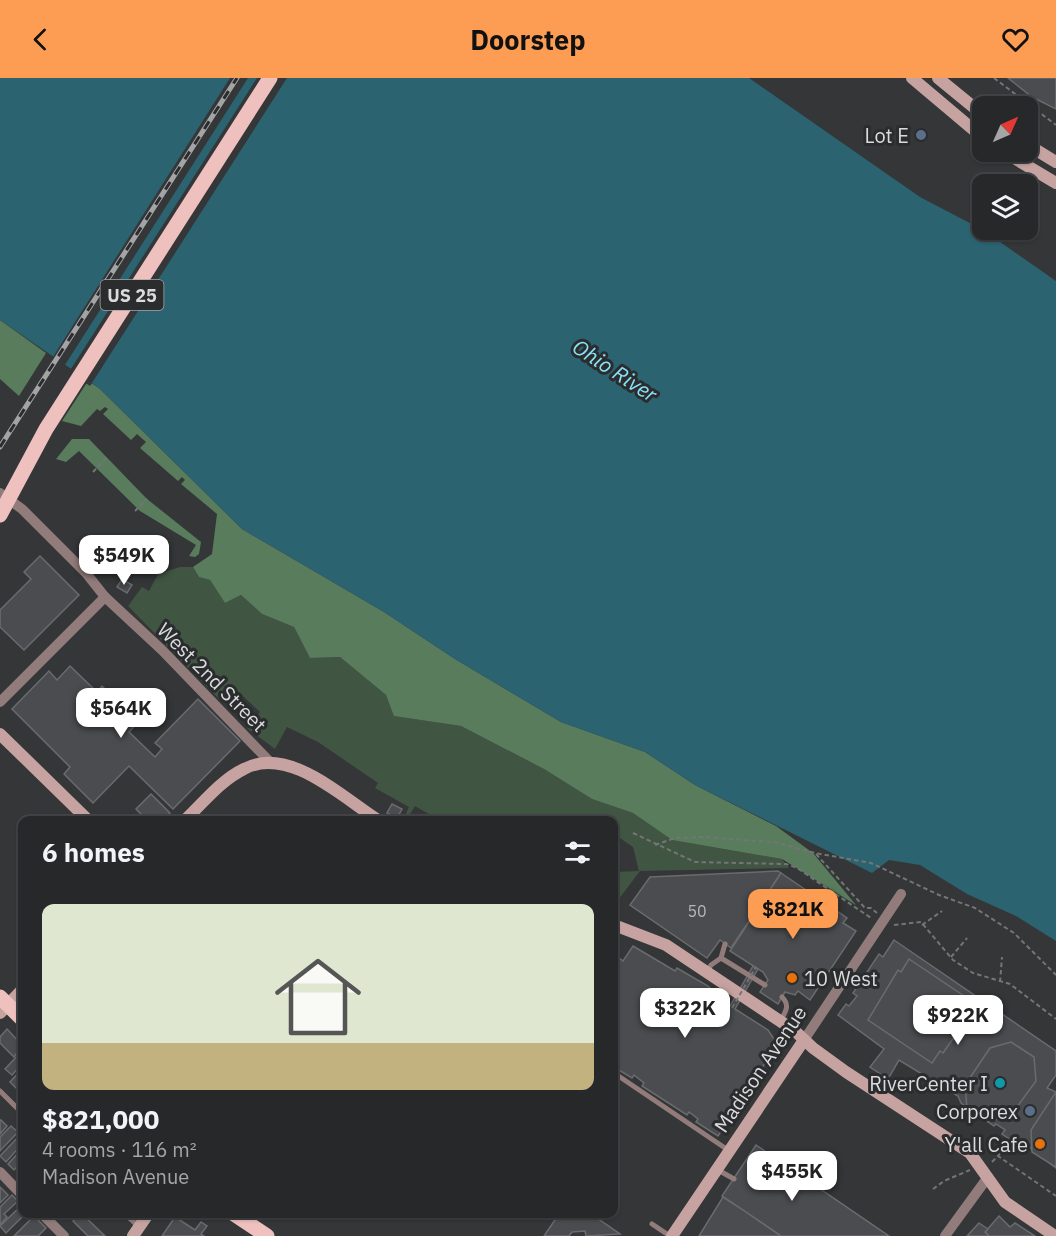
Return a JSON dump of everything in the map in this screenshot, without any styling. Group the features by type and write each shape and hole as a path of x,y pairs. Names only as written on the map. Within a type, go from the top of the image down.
{"main road":[{"name":"US 25","path":"0,515 46,429 270,78"},
{"path":"3,1005 18,1016"},
{"path":"240,1218 267,1236"}],"street":[{"path":"912,78 972,128"},
{"path":"938,78 972,106"},
{"path":"1038,151 1056,162"},
{"path":"1021,162 1056,183"},
{"name":"West 2nd Street","path":"0,493 22,509 86,573 105,597 162,650 270,762"},
{"path":"0,702 105,597"},
{"path":"0,734 84,816"},
{"path":"189,816 225,782 243,769 260,762 270,762 302,770 372,816"},
{"name":"Madison Avenue","path":"671,1236 901,894"},
{"path":"618,927 666,945 781,1022 846,1072 970,1154 1005,1202 1055,1236"},
{"path":"3,1005 18,993"},
{"path":"0,1172 18,1191"},
{"path":"945,1236 988,1177"},
{"path":"46,1218 64,1236"},
{"path":"136,1231 145,1218"}],"lane":[{"path":"706,973 721,958 725,944"},
{"path":"721,958 765,985"},
{"path":"781,1022 788,1009 787,1001 782,997"},
{"path":"618,1076 728,1150"},
{"path":"0,1091 18,1109"},
{"path":"716,1169 734,1179"},
{"path":"128,1218 136,1231"},
{"path":"652,1224 671,1236"}],"path":[{"path":"994,78 1056,125"},
{"path":"93,472 106,458"},
{"path":"135,512 147,499"},
{"path":"633,833 696,862 786,864 882,920 896,926 921,922 951,957 973,973 1010,984 1056,1019"},
{"path":"655,845 675,838 702,837 774,842 815,853 871,862 939,895 975,908 1014,933 1056,976"},
{"path":"815,853 865,908 871,908 882,920"},
{"path":"922,925 942,911"},
{"path":"951,957 968,938"},
{"path":"1000,982 1002,957"},
{"path":"732,1008 756,967"},
{"path":"992,1162 1010,1139"},
{"path":"998,1156 1056,1196"},
{"path":"933,1189 944,1181 970,1170"}],"green space":[{"path":"0,320 46,353 19,396 0,379"},
{"path":"88,381 99,388 242,529 384,612 455,659 561,722 645,752 695,785 776,826 813,853 856,905 782,859 672,840 633,813 592,799 544,769 461,726 394,716 386,695 340,657 310,658 294,627 262,614 241,595 225,603 210,580 199,577 193,567 212,554 217,514 181,484 185,480 182,477 178,481 140,448 146,442 137,434 131,440 103,414 108,409 105,407 100,411 97,409 81,426 62,421"},
{"path":"72,439 89,439 147,499 201,542 199,554 195,557 189,556 196,545 140,511 79,451 66,462 56,459"},
{"path":"180,567 193,567 199,577 210,580 225,603 241,595 262,614 294,627 310,658 340,657 386,695 395,716 461,726 544,769 592,799 633,813 672,840 782,859 789,868 640,871 618,900 618,872 639,871 633,847 618,837 618,816 432,816 415,806 409,816 405,816 409,807 375,788 378,783 318,742 287,727 275,749 247,728 260,712 233,687 220,700 128,606 142,587 149,591 158,574"}],"water":[{"name":"Ohio River","path":"0,78 749,78 920,197 972,224 972,240 997,240 1056,281 1056,941 1016,916 967,894 920,865 889,860 872,873 695,785 645,752 561,722 455,659 384,612 242,529 99,388 0,320"}],"pier":[{"path":"230,78 248,78 63,368 51,360"},
{"path":"257,78 287,78 90,386 69,372"}],"building":[{"path":"1008,78 1056,78 1056,109 1038,100 1038,96 1031,96"},
{"path":"40,556 79,595 24,650 0,627 0,610 31,579 24,572"},
{"path":"122,579 132,585 127,593 117,587"},
{"path":"70,666 97,692 102,686 138,722 129,732 155,757 162,749 155,743 198,699 240,741 173,809 129,766 93,803 64,774 70,767 12,709 49,671 57,680"},
{"path":"151,794 170,813 167,816 143,816 136,809"},
{"path":"392,804 402,809 398,816 387,813"},
{"path":"778,871 781,873 731,948 720,940 707,958 630,905 650,877"},
{"path":"781,873 847,918 843,923 856,931 810,1000 798,991 795,995 785,992 778,1004 760,992 768,980 763,972 730,951"},
{"path":"894,940 1056,1051 1056,1075 1047,1088 1056,1092 1056,1168 1020,1140 1017,1144 1002,1134 1005,1130 996,1124 994,1126 961,1103 958,1096 899,1060 888,1079 870,1067 884,1049 838,1015 846,1004 849,1006 857,996 853,993 879,954 883,957"},
{"path":"633,946 675,971 677,968 708,986 730,1006 753,966 758,969 735,1009 768,1030 774,1039 774,1049 763,1059 766,1061 755,1082 718,1136 696,1122 698,1119 689,1112 687,1115 642,1086 644,1083 634,1075 632,1078 618,1069 618,957 623,961"},
{"path":"909,959 973,1002 965,1014 968,1017 943,1053 940,1051 932,1063 868,1020 898,970 901,972"},
{"path":"7,1029 18,1041 18,1051 14,1057 0,1043 0,1037"},
{"name":"RiverCenter I","path":"1011,1042 1034,1057 1036,1081 1011,1115 988,1122 967,1108 965,1085 990,1048"},
{"path":"18,1055 18,1068 12,1075 5,1069"},
{"path":"18,1073 18,1088 10,1082"},
{"path":"1056,1092 1056,1166 1054,1166 1032,1152 1031,1130"},
{"path":"0,1120 7,1126 0,1134"},
{"path":"11,1126 18,1132 0,1151 0,1137"},
{"path":"18,1137 18,1148 6,1162 0,1156"},
{"path":"756,1145 889,1236 781,1236 722,1196"},
{"path":"18,1153 18,1166 14,1170 8,1164"},
{"path":"0,1187 8,1195 0,1203"},
{"path":"12,1195 18,1201 4,1214 7,1217 0,1225 0,1207"},
{"path":"723,1197 740,1208 781,1236 699,1236"},
{"path":"18,1209 18,1218 21,1218 6,1233 0,1226"},
{"path":"999,1216 1010,1227 1015,1223 1035,1236 989,1236 985,1232"},
{"path":"32,1218 36,1218 46,1228 38,1236 14,1236"},
{"path":"77,1218 86,1218 105,1236 88,1236 73,1221"},
{"path":"174,1218 195,1230 201,1222 207,1226 201,1234 204,1236 162,1236"},
{"path":"556,1218 597,1218 620,1234 586,1236 585,1231 572,1232 569,1236 544,1236"},
{"path":"979,1223 988,1229 985,1232 989,1236 967,1236"}],"railway":[{"path":"0,447 237,78"}],"place":[{"name":"Lot E","path":"921,135"},
{"name":"10 West","path":"792,978"},
{"name":"RiverCenter I","path":"1000,1083"},
{"name":"Corporex","path":"1030,1111"},
{"name":"Y'all Cafe","path":"1040,1144"}]}
